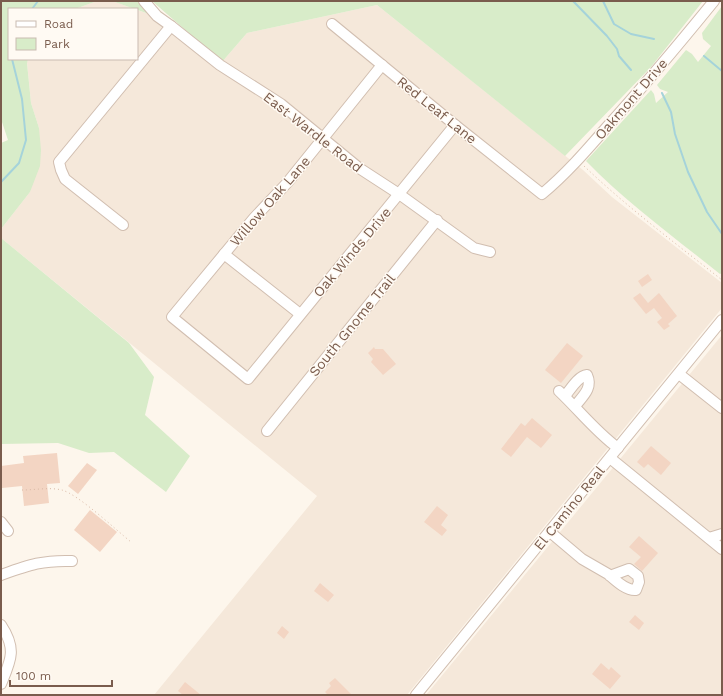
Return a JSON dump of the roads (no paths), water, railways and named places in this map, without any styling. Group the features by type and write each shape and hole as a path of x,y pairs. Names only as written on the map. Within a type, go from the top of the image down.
{"street":[{"name":"East Wardle Road","path":"144,1 157,16 220,65 281,104 359,168 400,194 474,248 490,252"},
{"name":"Oakmont Drive","path":"542,194 555,184 578,160 643,86 714,1"},
{"name":"Red Leaf Lane","path":"332,24 542,194"},
{"path":"123,225 65,179 59,162 171,26"},
{"name":"Willow Oak Lane","path":"248,379 172,317 254,218 287,183 382,65"},
{"name":"Oak Winds Drive","path":"248,379 455,125"},
{"name":"South Gnome Trail","path":"267,431 437,220"},
{"path":"224,254 300,314"},
{"name":"El Camino Real","path":"416,695 722,320"},
{"path":"679,374 722,408"},
{"path":"575,406 588,390 590,381 587,376 580,378 562,394 598,432 618,448"},
{"path":"610,458 722,549"},
{"path":"1,522 8,531"},
{"path":"550,532 582,559 610,576"},
{"path":"708,537 722,534"},
{"path":"1,575 32,563 52,560 72,561"},
{"path":"1,625 7,634 12,651 1,684"}],"waterway":[{"path":"33,8 38,1"},
{"path":"573,1 607,36 617,49 619,56 631,70"},
{"path":"603,1 614,24 631,34 654,39"},
{"path":"704,56 722,71"},
{"path":"1,182 19,163 26,140 22,99 12,60"},
{"path":"662,93 671,112 675,134 688,172 707,212 722,234"}]}
